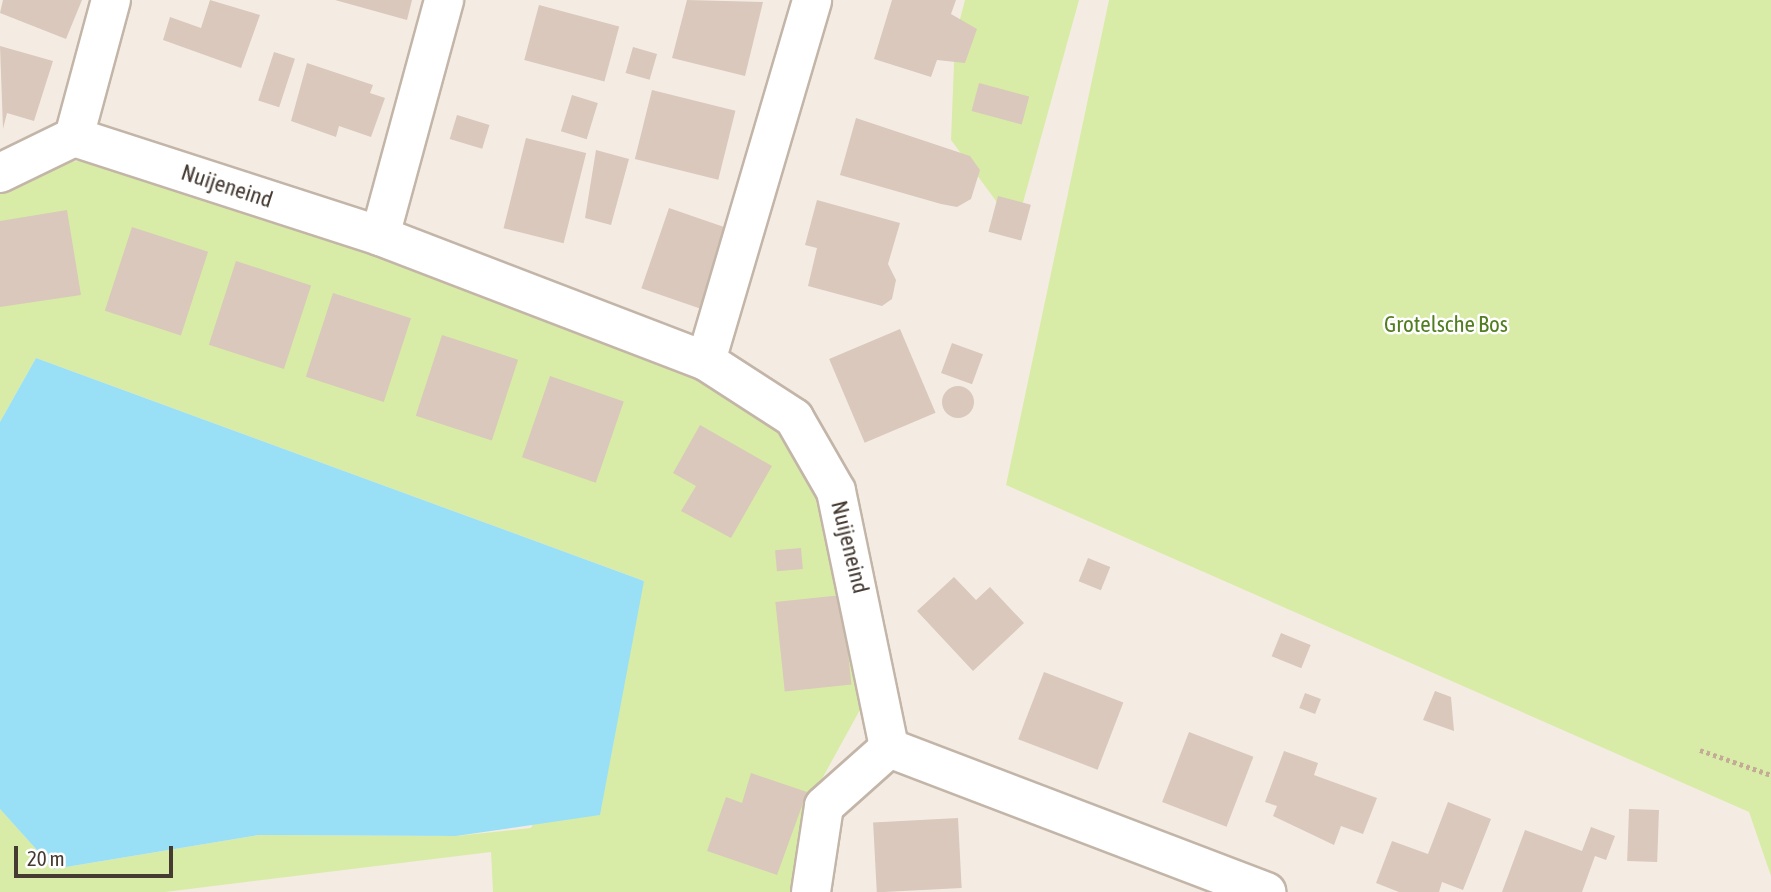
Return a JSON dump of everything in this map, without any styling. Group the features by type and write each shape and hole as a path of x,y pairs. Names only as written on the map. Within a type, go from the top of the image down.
{"street":[{"path":"0,173 74,136 111,0"},
{"path":"380,236 444,0"},
{"path":"706,362 812,0"},
{"name":"Nuijeneind","path":"74,136 380,236 706,362 794,418 836,491 889,748"},
{"path":"811,892 824,806 889,748 1266,892"}],"path":[{"path":"1700,750 1771,775"}],"green space":[{"path":"965,0 1079,0 1016,228 951,140 955,38"},
{"name":"Grotelsche Bos","path":"1109,0 1771,0 1771,876 1749,812 1006,485"},
{"path":"114,159 726,373 812,464 861,708 823,777 799,892 493,892 491,852 165,892 0,892 0,809 54,869 259,835 456,836 531,828 644,581 36,358 0,422 0,184 63,162"}],"water":[{"path":"36,358 644,581 600,815 456,836 259,835 54,869 0,809 0,422"}],"building":[{"path":"3,0 82,0 66,39 0,13"},
{"path":"210,0 260,15 241,68 163,40 170,17 201,28"},
{"path":"335,0 412,0 407,20"},
{"path":"687,0 763,2 745,76 672,58"},
{"path":"892,0 956,0 951,14 977,29 965,63 937,60 931,77 874,59"},
{"path":"539,5 619,26 604,82 524,60"},
{"path":"0,46 53,61 34,121 7,113 3,129"},
{"path":"633,47 657,54 650,80 626,73"},
{"path":"274,52 295,59 279,107 258,101"},
{"path":"307,63 373,85 370,93 385,98 371,137 339,126 336,137 291,121"},
{"path":"979,83 1029,96 1022,124 971,111"},
{"path":"652,90 735,111 718,180 635,159"},
{"path":"572,95 598,103 587,139 561,131"},
{"path":"457,115 490,125 482,149 450,139"},
{"path":"856,118 970,156 980,170 971,199 957,207 840,175"},
{"path":"526,138 586,153 564,243 504,228"},
{"path":"596,150 629,159 611,225 585,218"},
{"path":"998,196 1031,205 1021,241 988,232"},
{"path":"817,200 900,223 888,264 896,280 892,299 882,306 808,286 817,248 805,245"},
{"path":"669,208 728,228 700,309 641,288"},
{"path":"67,210 81,295 0,307 0,221"},
{"path":"132,227 208,252 181,335 105,311"},
{"path":"236,261 311,285 284,369 209,345"},
{"path":"333,293 411,318 384,402 306,377"},
{"path":"900,329 936,413 865,443 829,359"},
{"path":"442,335 518,360 492,441 416,416"},
{"path":"952,343 983,354 972,384 941,373"},
{"path":"550,376 624,401 596,483 522,457"},
{"path":"958,386 969,391 974,402 969,413 958,418 947,413 942,402 947,391"},
{"path":"700,425 772,466 731,538 681,511 696,486 673,473"},
{"path":"801,548 803,569 777,571 775,550"},
{"path":"1088,558 1110,567 1101,590 1079,581"},
{"path":"954,577 976,600 990,587 1024,623 973,671 917,611"},
{"path":"842,595 851,685 785,692 775,602"},
{"path":"1281,633 1311,645 1301,668 1272,656"},
{"path":"1044,672 1123,702 1098,770 1018,739"},
{"path":"1435,691 1451,697 1454,731 1423,720"},
{"path":"1305,693 1321,699 1315,714 1299,708"},
{"path":"1189,732 1253,757 1227,827 1162,802"},
{"path":"1284,751 1318,763 1314,775 1377,798 1363,834 1341,826 1334,845 1273,816 1277,806 1265,802"},
{"path":"751,773 807,792 777,875 707,851 726,797 742,803"},
{"path":"1448,802 1491,819 1463,890 1442,882 1439,892 1399,892 1376,883 1392,841 1428,854"},
{"path":"1629,809 1659,810 1657,862 1627,861"},
{"path":"958,818 962,888 877,892 873,822"},
{"path":"1591,827 1615,836 1606,860 1595,856 1582,892 1502,892 1525,830 1582,851"}]}
